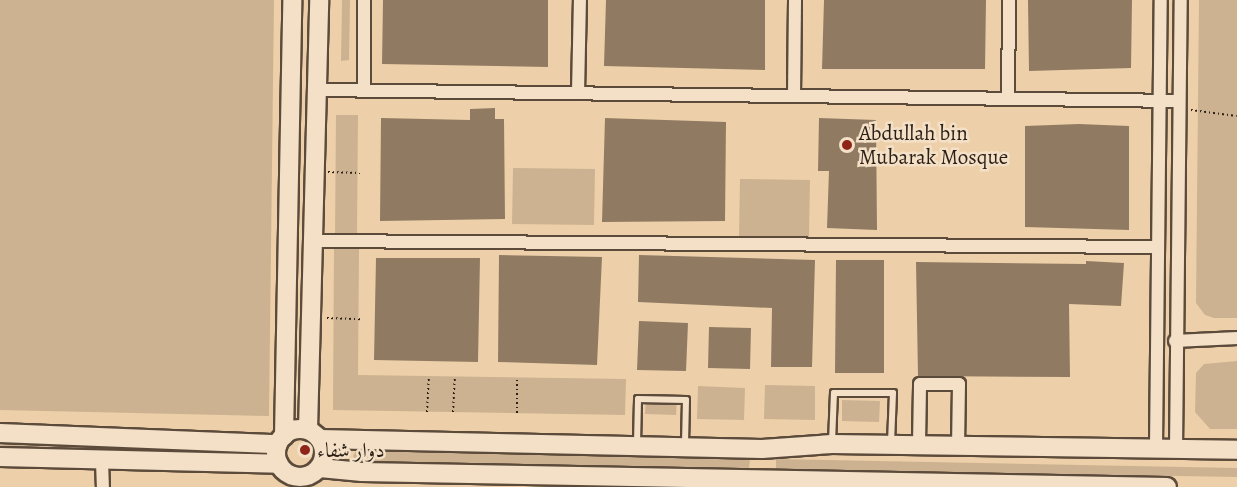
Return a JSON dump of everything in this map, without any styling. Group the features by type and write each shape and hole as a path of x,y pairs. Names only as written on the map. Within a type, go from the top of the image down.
{"main road":[{"path":"283,474 281,440 292,0"},
{"path":"316,476 324,453 314,434 313,317 319,0"},
{"path":"0,433 281,440 295,430 314,434 684,448 762,449 832,444 920,444 1237,450"},
{"path":"761,480 762,449"},
{"path":"0,457 102,461 283,474 295,477 344,472 600,482 761,480 937,485 1167,487"}],"street":[{"path":"364,0 364,91"},
{"path":"578,93 580,0"},
{"path":"794,96 795,0"},
{"path":"1008,99 1009,0"},
{"path":"1156,448 1161,0"},
{"path":"1176,449 1175,340 1181,0"},
{"path":"318,90 1179,101"},
{"path":"316,242 1157,246"},
{"path":"1175,340 1237,338"},
{"path":"920,444 920,384 958,384 958,446"},
{"path":"102,461 103,487"}],"lane":[{"path":"832,444 834,393 893,393 890,445"},
{"path":"637,447 638,399 686,400 684,448"}],"path":[{"path":"1179,101 1193,112 1237,116"},
{"path":"316,172 360,173"},
{"path":"313,317 362,319"},
{"path":"427,412 429,376"},
{"path":"453,412 455,376"},
{"path":"517,377 517,413"}],"shaded area":[{"path":"0,0 274,0 269,416 0,410"},
{"path":"342,0 350,0 349,60 341,61"},
{"path":"1199,0 1237,0 1237,318 1214,318 1205,315 1196,303"},
{"path":"336,115 358,115 357,234 335,234"},
{"path":"513,168 595,169 594,225 512,224"},
{"path":"740,179 810,180 809,237 739,236"},
{"path":"334,247 359,248 358,375 626,379 625,415 333,410"},
{"path":"1237,361 1237,429 1210,429 1195,412 1196,373 1204,364"},
{"path":"765,385 815,386 815,420 764,419"},
{"path":"698,386 745,388 744,420 697,419"},
{"path":"646,396 677,397 676,415 645,414"},
{"path":"842,400 880,401 879,422 842,421"},
{"path":"0,439 261,445 261,456 0,450"},
{"path":"356,451 750,459 749,468 356,461 353,456"},
{"path":"776,459 1237,468 1237,477 776,469"}],"building":[{"path":"383,0 548,0 548,67 382,64"},
{"path":"606,0 765,0 765,70 604,66"},
{"path":"824,0 986,0 985,69 822,69"},
{"path":"1028,0 1132,0 1131,68 1029,71"},
{"path":"495,108 495,119 504,119 505,219 380,221 381,118 470,120 470,109"},
{"path":"605,118 726,122 725,221 602,222"},
{"path":"819,118 876,120 877,230 827,228 829,171 818,171"},
{"path":"1079,124 1129,126 1129,230 1025,227 1025,126"},
{"path":"499,255 602,257 597,365 498,362"},
{"path":"639,255 815,260 812,367 771,367 772,308 638,302"},
{"path":"376,258 480,258 478,362 374,360"},
{"path":"836,260 884,260 884,373 835,373"},
{"path":"1086,261 1124,263 1121,306 1069,304 1070,377 918,376 916,262 1086,264"},
{"path":"639,321 688,323 686,371 637,370"},
{"path":"709,327 751,328 750,369 708,368"}],"place":[{"name":"Abdullah bin Mubarak Mosque","path":"847,145"},
{"name":"دوار شفاء","path":"305,450"}]}
